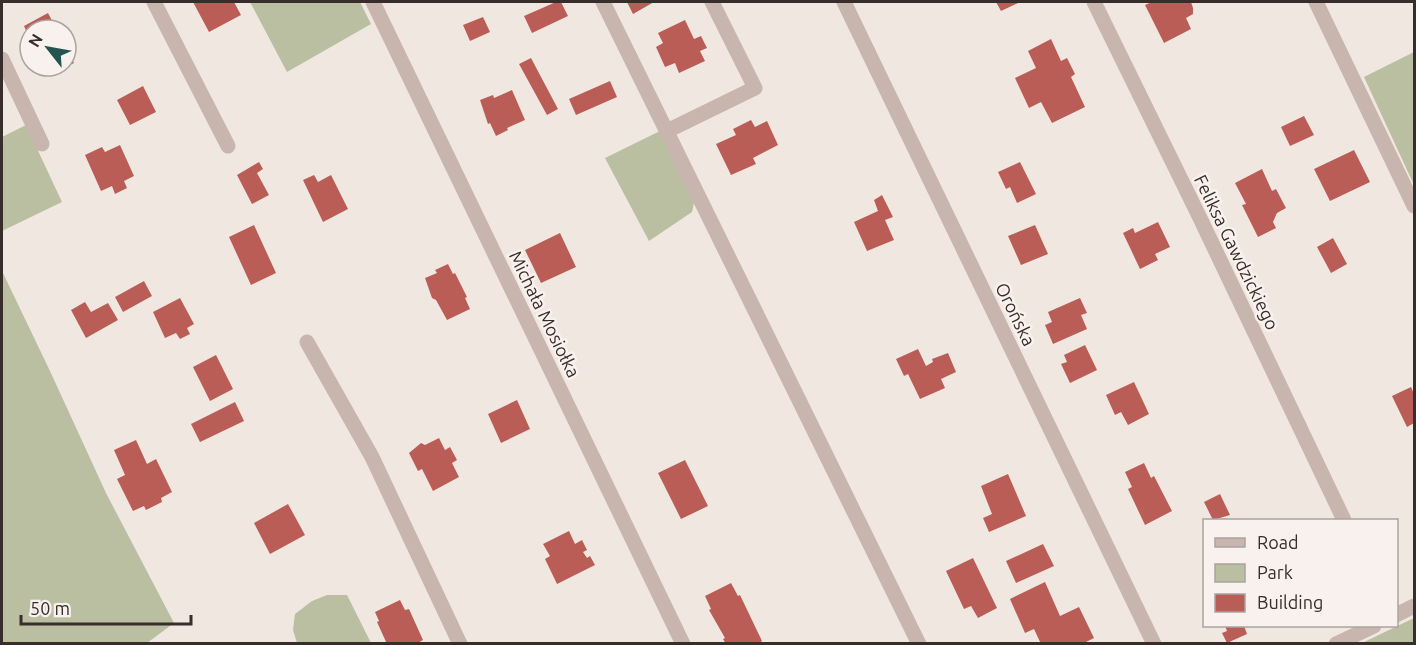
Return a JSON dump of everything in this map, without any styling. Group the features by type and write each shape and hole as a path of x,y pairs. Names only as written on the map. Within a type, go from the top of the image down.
{"street":[{"path":"154,2 228,146"},
{"name":"Michała Mosiołka","path":"373,2 682,644"},
{"path":"603,2 918,644"},
{"path":"668,131 755,88 712,2"},
{"name":"Orońska","path":"844,2 1154,644"},
{"name":"Feliksa Gawdzickiego","path":"1094,2 1344,519"},
{"path":"1316,2 1414,206"},
{"path":"2,59 42,144"},
{"path":"307,342 372,457 460,644"},
{"path":"1398,614 1414,606"},
{"path":"1336,644 1372,627"}],"green space":[{"path":"250,2 360,2 371,24 287,72"},
{"path":"1414,52 1414,185 1364,77"},
{"path":"26,125 62,202 2,231 2,137"},
{"path":"660,131 694,203 692,212 649,241 605,158"},
{"path":"2,271 106,493 174,623 147,643 2,643"},
{"path":"327,595 347,595 371,643 297,643 293,630 295,614 312,601"},
{"path":"1414,618 1414,643 1362,643 1398,627"}],"building":[{"path":"193,2 234,2 241,15 209,32"},
{"path":"561,2 568,16 532,33 524,16"},
{"path":"627,2 654,2 633,14"},
{"path":"996,2 1020,2 1001,11"},
{"path":"1152,2 1191,2 1193,14 1186,18 1191,29 1164,43 1145,5"},
{"path":"48,13 51,18 39,18"},
{"path":"483,17 490,32 470,41 463,25"},
{"path":"685,20 694,39 701,36 707,48 700,51 705,61 679,73 675,63 665,67 656,47 663,43 658,33"},
{"path":"1051,39 1061,61 1067,58 1075,74 1071,77 1085,107 1052,123 1041,102 1029,108 1015,78 1036,68 1028,51"},
{"path":"531,58 558,109 547,115 519,64"},
{"path":"610,81 617,97 576,115 569,99"},
{"path":"143,86 156,112 130,125 117,100"},
{"path":"512,90 525,120 496,136 490,123 488,124 480,100 493,95 494,98"},
{"path":"1304,116 1314,135 1290,146 1281,127"},
{"path":"751,120 755,127 767,121 778,145 753,158 756,164 731,175 716,144 736,135 733,129"},
{"path":"120,145 134,176 124,181 127,188 115,194 112,186 101,191 85,155 102,147 105,152"},
{"path":"1354,150 1370,182 1330,201 1314,169"},
{"path":"259,162 263,169 257,173 269,195 252,204 237,175"},
{"path":"1020,162 1036,194 1017,203 1010,187 1006,189 998,172"},
{"path":"1262,169 1272,191 1276,189 1286,208 1277,213 1273,222 1276,228 1258,237 1242,205 1246,204 1235,183"},
{"path":"314,175 318,182 331,175 348,209 323,222 303,180"},
{"path":"882,195 893,217 885,220 894,240 867,251 854,222 878,211 874,200"},
{"path":"1158,222 1170,247 1155,254 1158,260 1140,269 1123,233 1133,228 1135,233"},
{"path":"254,225 276,273 251,285 229,237"},
{"path":"1035,225 1048,254 1021,265 1008,236"},
{"path":"560,233 576,267 541,283 525,250"},
{"path":"1333,238 1347,264 1331,273 1317,247"},
{"path":"448,264 467,297 465,298 470,309 447,320 436,300 432,298 425,278 437,273 435,270"},
{"path":"144,281 152,296 123,312 115,297"},
{"path":"180,298 194,324 187,328 190,334 180,339 176,333 165,338 153,312"},
{"path":"1080,298 1087,313 1081,315 1087,329 1053,344 1045,325 1052,322 1048,312"},
{"path":"85,302 91,312 108,303 118,320 86,338 71,310"},
{"path":"1085,345 1097,370 1070,383 1061,364 1067,362 1064,355"},
{"path":"918,349 926,366 933,362 932,359 948,353 956,372 941,379 945,388 920,399 908,374 904,376 896,359"},
{"path":"216,355 233,389 210,401 193,367"},
{"path":"1134,382 1149,414 1128,425 1121,412 1115,415 1106,395"},
{"path":"1411,387 1414,394 1414,423 1407,427 1392,396"},
{"path":"517,400 530,429 501,443 488,414"},
{"path":"235,402 244,421 200,442 191,424"},
{"path":"439,438 445,450 450,447 457,460 452,463 459,477 433,491 422,469 418,471 409,453 421,443 425,445"},
{"path":"136,440 147,464 156,459 172,492 161,498 162,502 146,510 144,506 133,511 117,479 125,475 114,450"},
{"path":"685,460 708,506 681,519 658,473"},
{"path":"1144,463 1151,478 1154,476 1172,511 1145,525 1128,489 1132,487 1125,472"},
{"path":"1008,474 1026,516 989,532 983,518 992,514 981,486"},
{"path":"1220,494 1230,515 1212,519 1204,502"},
{"path":"288,504 305,535 270,554 254,523"},
{"path":"569,531 575,544 582,540 587,550 583,552 587,558 590,556 595,565 557,584 545,559 550,556 543,544"},
{"path":"1043,544 1054,566 1016,583 1006,561"},
{"path":"973,558 997,608 978,618 971,606 964,609 946,571"},
{"path":"1045,582 1060,616 1079,607 1094,638 1082,644 1041,644 1034,629 1025,633 1010,599"},
{"path":"731,583 738,596 740,595 762,641 758,644 726,644 709,610 711,609 705,596"},
{"path":"400,600 405,610 409,609 423,640 416,644 387,644 377,622 379,621 375,612"},
{"path":"1225,627 1244,627 1247,634 1227,643 1222,633 1227,631"}]}
